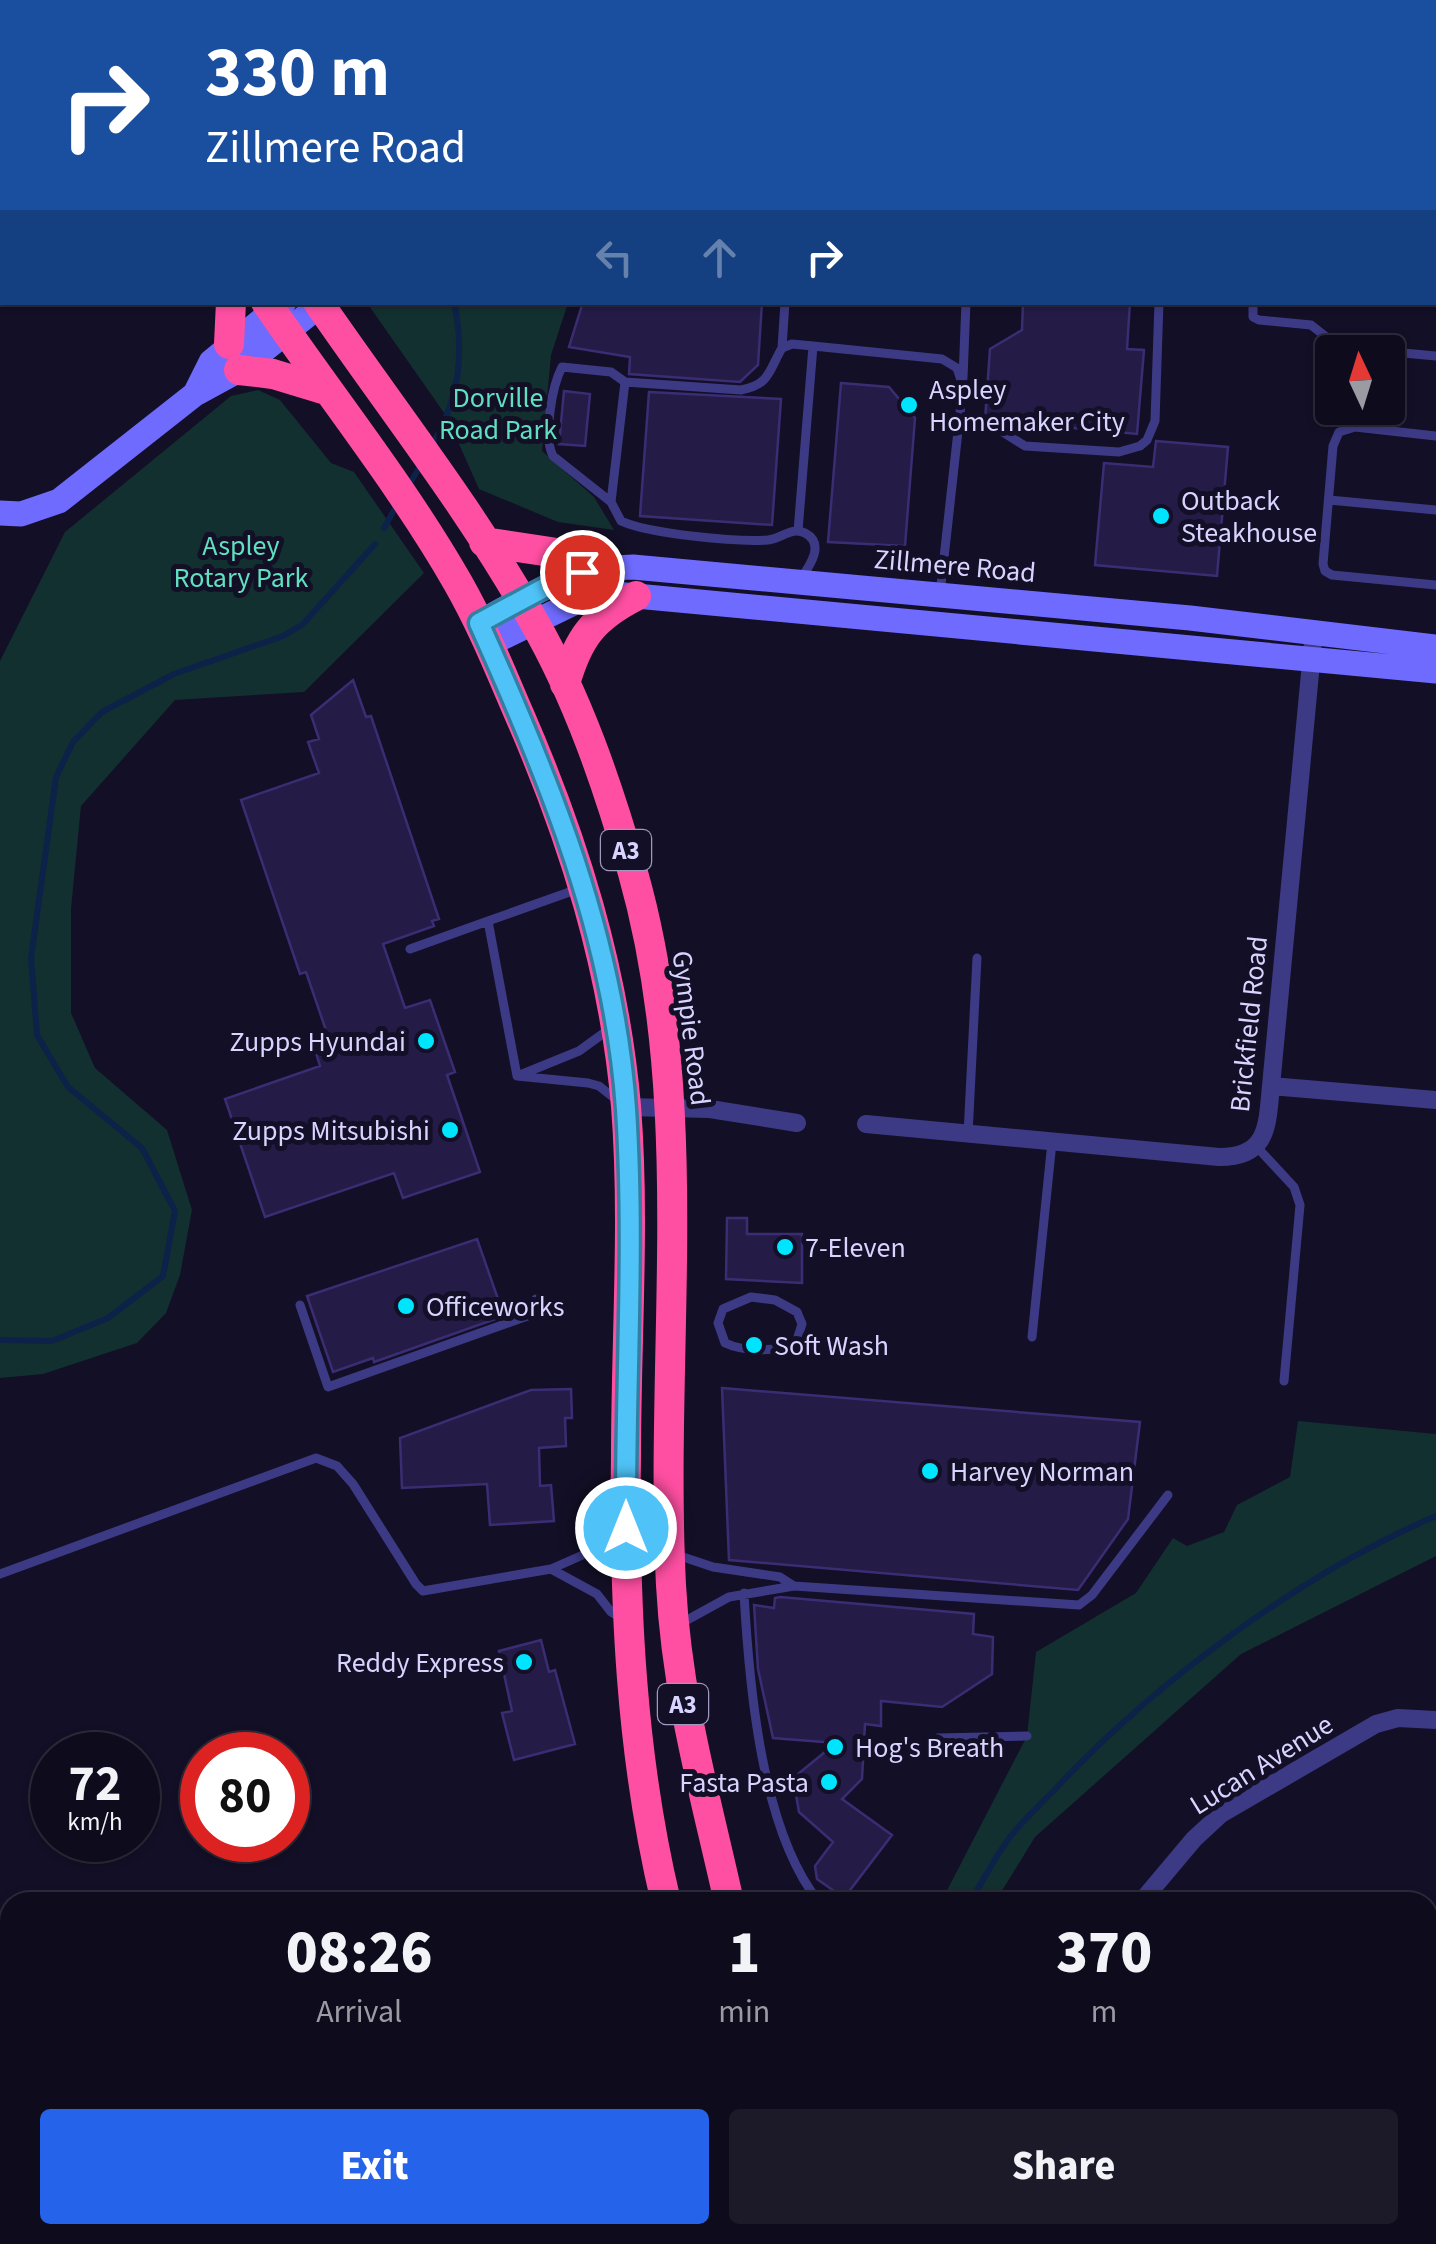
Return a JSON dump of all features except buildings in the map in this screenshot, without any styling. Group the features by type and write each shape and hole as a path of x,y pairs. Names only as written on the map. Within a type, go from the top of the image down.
{"highway":[{"path":"231,305 234,357 329,390"},
{"name":"Gympie Road","path":"320,305 402,420 528,611 565,684 596,761 634,877 656,980 670,1110 670,1552 674,1627 692,1748 726,1892"},
{"name":"A3","path":"277,312 435,546 484,634 550,785 585,887 604,960 626,1107 628,1622 640,1757 662,1892"},
{"path":"484,542 577,556 602,567"},
{"path":"565,684 574,652 584,636 607,612 636,596"}],"main road":[{"path":"0,513 21,514 59,501 195,394 211,362 234,357 277,312 314,305"},
{"name":"Zillmere Road","path":"528,611 557,581 602,567 940,594 1436,647"},
{"name":"Zillmere Road","path":"484,634 528,611 604,593 1436,671"}],"street":[{"name":"Brickfield Road","path":"866,1124 1219,1158 1243,1156 1256,1146 1265,1132 1271,1086 1314,631"},
{"path":"1271,1086 1436,1100"},
{"path":"626,1107 728,1111 797,1123"},
{"name":"Lucan Avenue","path":"1149,1892 1221,1814 1376,1724 1398,1718 1436,1720"}],"lane":[{"path":"782,610 792,580 812,562 815,546 806,534 798,531 765,540 651,531 621,521 611,502 553,456 548,446 554,381 562,367 611,372 625,382 752,388 767,380 782,348 784,305"},
{"path":"937,624 963,386 966,305"},
{"path":"958,426 998,429 1025,446 1119,452 1140,446 1152,432 1155,421 1160,305"},
{"path":"1252,305 1253,317 1259,320 1311,325 1340,347 1436,356"},
{"path":"782,348 792,344 942,359 962,374 963,386"},
{"path":"798,531 813,346"},
{"path":"611,502 625,382"},
{"path":"1436,436 1355,427 1339,432 1334,446 1325,571 1332,575 1436,585"},
{"path":"1329,500 1436,510"},
{"path":"410,949 585,887"},
{"path":"488,921 517,1076"},
{"path":"968,1134 977,958"},
{"path":"517,1076 579,1051 614,1024"},
{"path":"517,1076 572,1079 599,1086 626,1107"},
{"path":"1032,1338 1052,1142"},
{"path":"1256,1146 1294,1187 1300,1205 1284,1380"},
{"path":"751,1297 775,1300 798,1312 802,1324 796,1343 784,1348 739,1348 725,1343 718,1323 723,1309 751,1297"},
{"path":"300,1305 328,1387 533,1314 536,1299"},
{"path":"0,1574 316,1458 337,1466 353,1484 416,1584 424,1590 552,1569 594,1550 626,1528"},
{"path":"674,1627 729,1597 794,1586 1079,1605 1092,1596 1168,1494"},
{"path":"670,1552 713,1568 780,1577 794,1586"},
{"path":"552,1569 597,1594 612,1612 628,1622"},
{"path":"744,1593 748,1680 780,1835 810,1892"},
{"path":"938,1738 1027,1736"}],"green space":[{"name":"Dorville Road Park","path":"368,305 567,305 551,355 542,451 594,497 614,530 558,522 479,489 447,417"},
{"name":"Aspley Rotary Park","path":"258,390 280,400 331,463 354,472 424,573 304,692 175,700 81,806 71,909 71,1013 95,1068 167,1130 192,1210 180,1275 166,1313 137,1343 43,1374 0,1378 0,661 65,532 231,396"},
{"path":"1298,1421 1436,1434 1436,1556 1241,1654 1035,1837 1001,1892 946,1892 1027,1736 1036,1652 1136,1593 1173,1538 1187,1546 1224,1532 1237,1505 1290,1477"}],"waterway":[{"path":"432,445 448,411 457,376 459,340 454,305"},
{"path":"407,488 421,465"},
{"path":"384,528 398,503"},
{"path":"0,1340 52,1341 108,1318 163,1276 175,1211 142,1148 68,1087 37,1035 31,958 56,777 73,742 102,712 174,674 283,636 302,625 375,544"},
{"path":"976,1892 1021,1824 1097,1747 1186,1670 1283,1599 1385,1540 1436,1516"}],"place":[{"name":"Aspley Homemaker City","path":"909,405"},
{"name":"Outback Steakhouse","path":"1161,516"},
{"name":"Zupps Hyundai","path":"426,1041"},
{"name":"Zupps Mitsubishi","path":"450,1130"},
{"name":"7-Eleven","path":"785,1247"},
{"name":"Officeworks","path":"406,1306"},
{"name":"Soft Wash","path":"754,1345"},
{"name":"Harvey Norman","path":"930,1471"},
{"name":"Reddy Express","path":"524,1662"},
{"name":"Hog's Breath","path":"835,1747"},
{"name":"Fasta Pasta","path":"829,1782"}],"route":[{"path":"582,572 557,581 479,623 550,785 585,887 604,960 626,1107 626,1528"}]}
